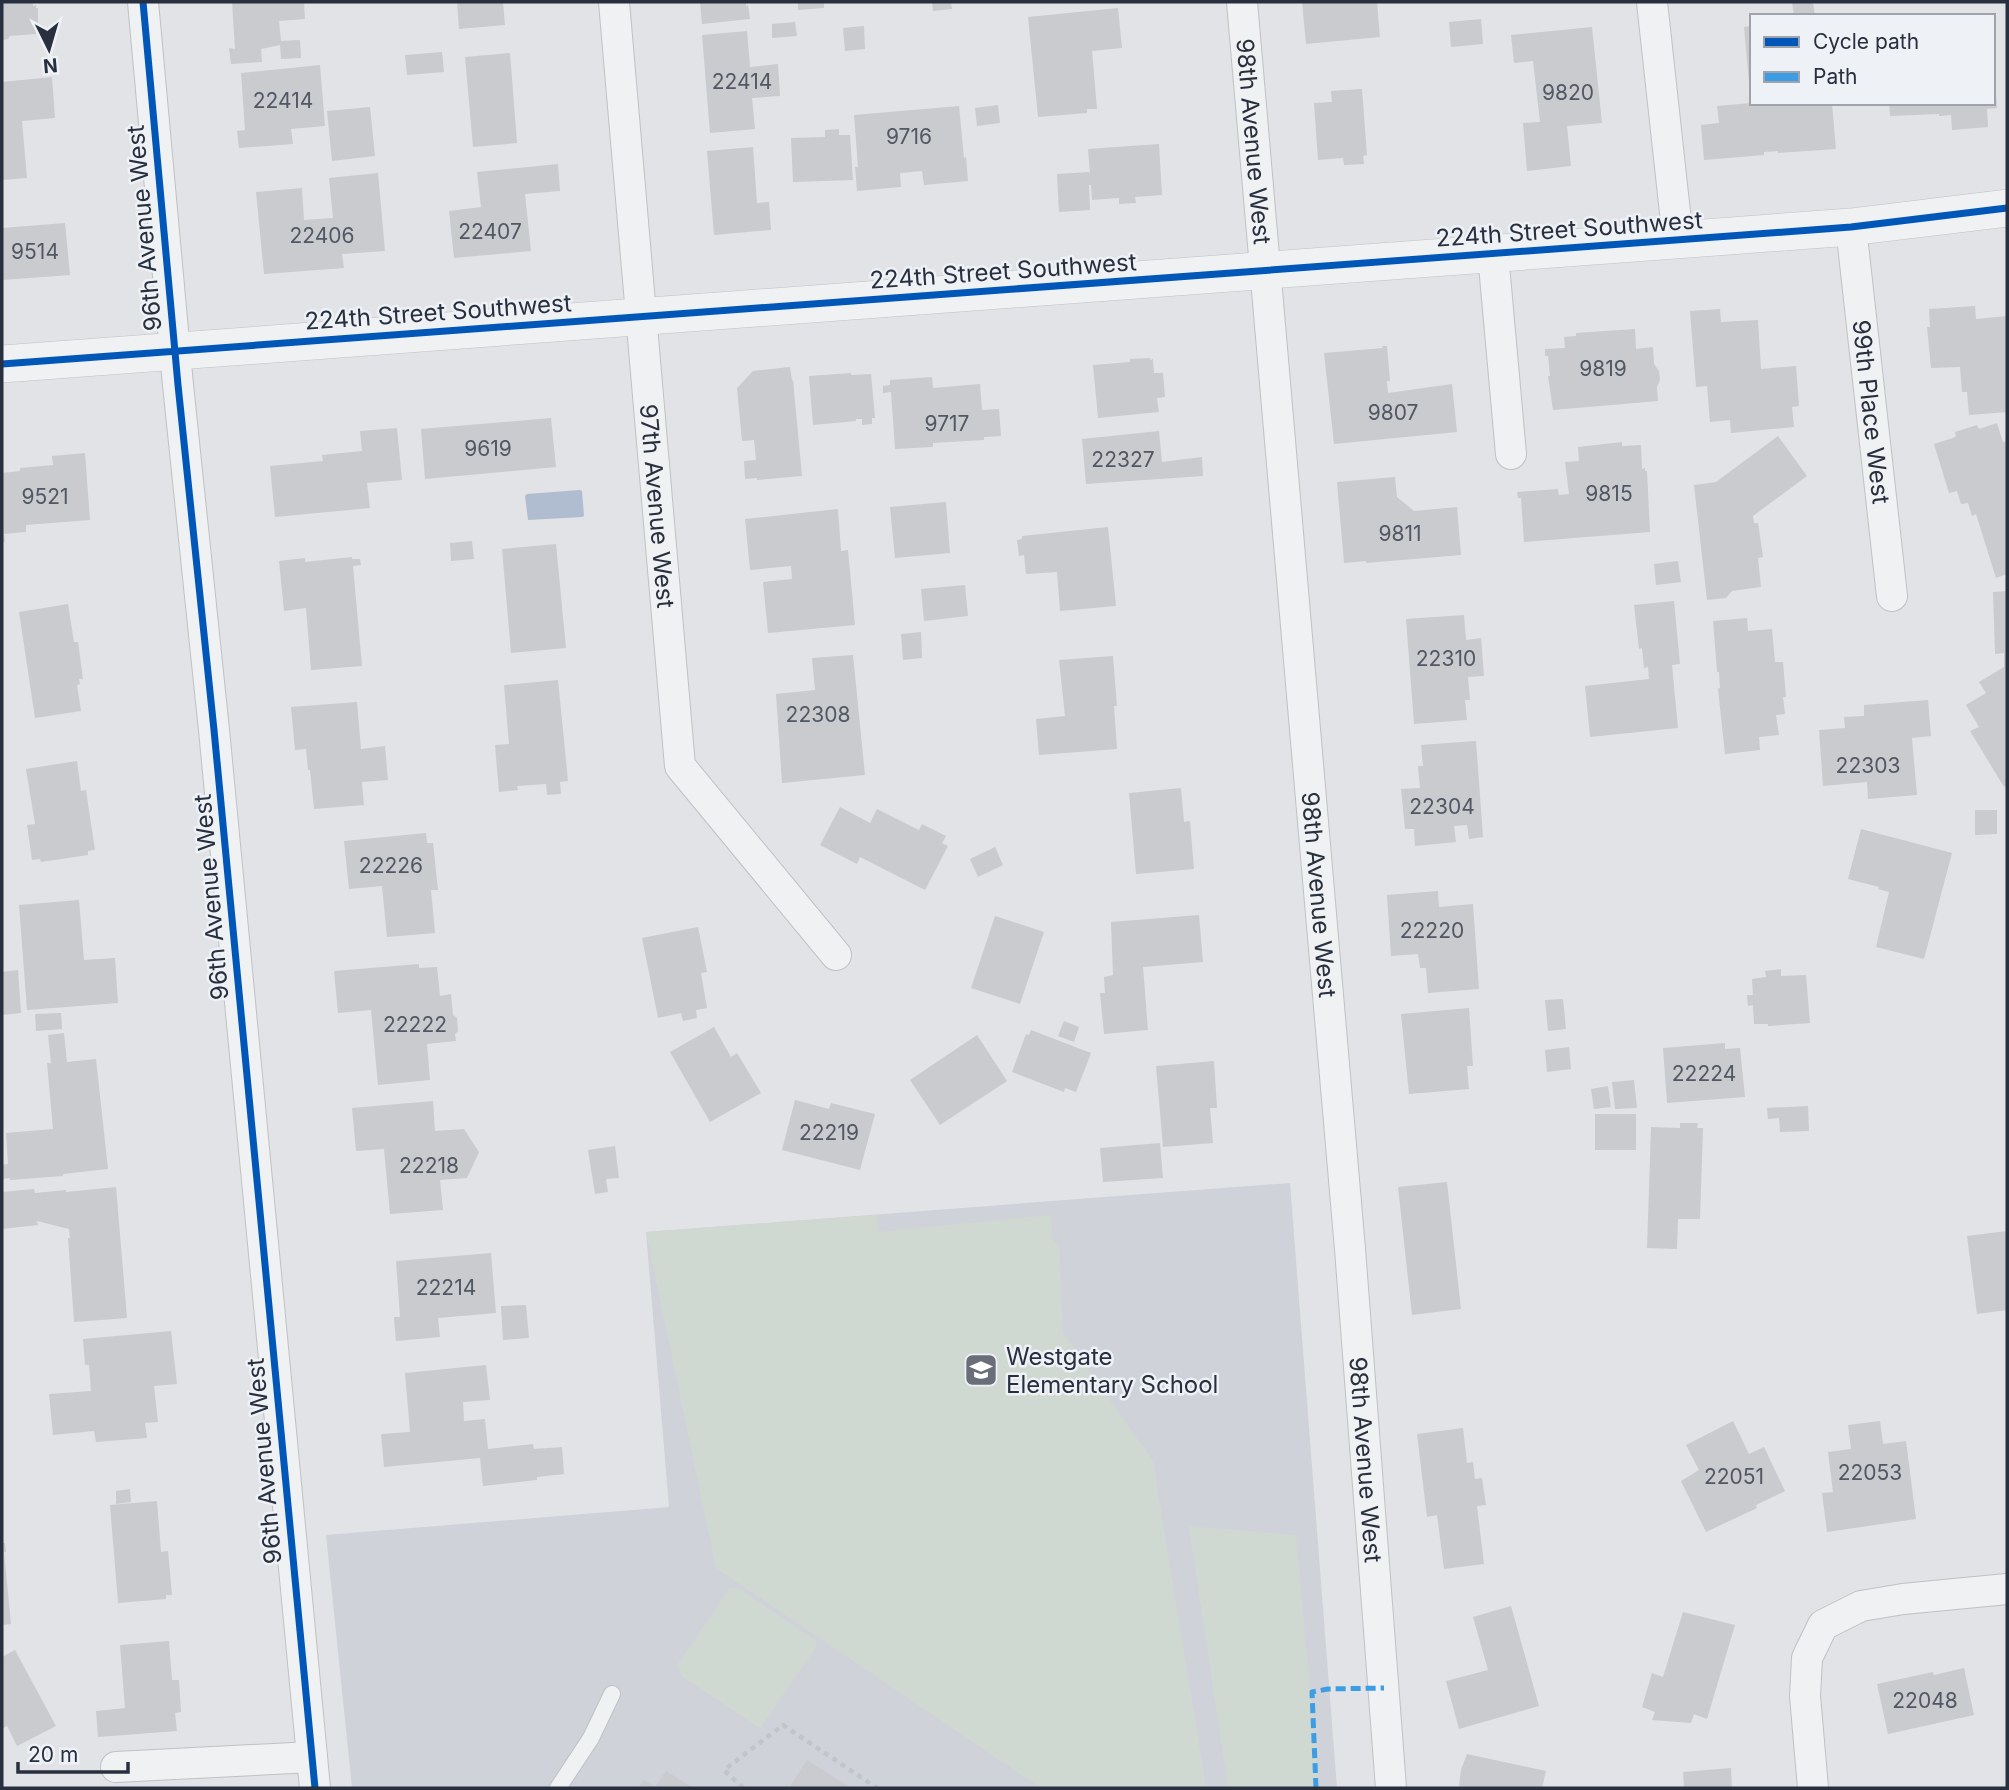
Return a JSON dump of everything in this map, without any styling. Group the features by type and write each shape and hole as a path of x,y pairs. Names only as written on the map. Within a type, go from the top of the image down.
{"street":[{"name":"96th Avenue West","path":"143,2 315,1788"},
{"name":"97th Avenue West","path":"614,2 680,766 836,955"},
{"name":"98th Avenue West","path":"1242,2 1350,1249 1391,1788"},
{"path":"1652,2 1678,240"},
{"name":"224th Street Southwest","path":"2,364 1678,240 1851,226 2007,208"},
{"name":"99th Place West","path":"1851,226 1892,596"},
{"path":"1493,254 1511,454"},
{"path":"1813,1788 1805,1696 1807,1658 1824,1625 1861,1606 2007,1589"},
{"path":"116,1767 312,1757"}],"lane":[{"path":"558,1788 591,1738 612,1694"}],"path":[{"path":"743,1788 724,1770 783,1725 877,1788"}],"shaded area":[{"name":"Westgate Elementary School","path":"1290,1183 1337,1788 352,1788 326,1535 669,1507 646,1232"},
{"path":"877,1215 879,1232 1051,1215 1052,1239 1059,1245 1063,1333 1153,1461 1206,1788 1041,1788 716,1568 646,1232"},
{"path":"1189,1526 1296,1535 1319,1788 1228,1788"},
{"path":"730,1588 739,1589 815,1640 817,1646 760,1728 682,1676 677,1665"}],"water":[{"path":"580,490 584,516 528,520 527,494"}],"building":[{"path":"2,2 36,5 38,32 10,36 2,40"},
{"path":"232,2 304,2 305,19 279,21 281,41 300,40 301,58 281,59 280,45 261,49 262,62 231,64 229,48 235,49"},
{"path":"457,2 503,2 505,25 459,29"},
{"path":"700,2 746,2 750,19 702,24"},
{"path":"798,2 824,2 824,8 798,10"},
{"path":"932,2 951,2 952,9 933,11"},
{"path":"1302,2 1377,2 1380,37 1306,44"},
{"path":"1792,2 1813,2 1815,14 1794,14"},
{"path":"1118,8 1122,48 1092,51 1097,109 1087,109 1087,113 1038,117 1028,17"},
{"path":"1481,19 1483,44 1451,47 1449,22"},
{"path":"795,22 797,36 772,38 772,24"},
{"path":"864,26 865,49 845,51 843,28"},
{"path":"1750,26 1750,93 1744,27"},
{"path":"1592,27 1602,123 1567,126 1571,166 1527,171 1523,123 1540,122 1533,61 1514,63 1511,35"},
{"path":"747,31 750,67 778,64 780,96 752,98 755,129 710,133 702,35"},
{"path":"442,52 444,72 407,75 405,55"},
{"path":"510,53 517,143 473,147 465,57"},
{"path":"320,65 325,126 291,129 293,144 239,148 237,131 245,130 241,73"},
{"path":"52,77 55,118 22,121 27,178 2,180 2,82"},
{"path":"1995,81 1997,108 1987,109 1988,127 1952,130 1951,115 1890,116 1889,105 1995,105"},
{"path":"1362,89 1367,155 1363,156 1364,164 1344,165 1343,158 1318,160 1314,103 1332,102 1331,91"},
{"path":"1750,103 1832,105 1836,149 1764,152 1764,155 1704,160 1701,125 1719,123 1717,106"},
{"path":"998,105 1000,123 977,126 975,108"},
{"path":"959,106 968,181 924,185 922,171 900,173 901,187 857,191 854,115"},
{"path":"370,107 375,156 332,161 327,111"},
{"path":"839,129 839,135 850,135 853,180 793,182 791,138 825,137 825,130"},
{"path":"1159,144 1162,195 1135,197 1136,203 1119,204 1119,198 1092,200 1089,185 1090,210 1059,212 1057,174 1090,174 1088,149"},
{"path":"753,147 757,203 769,202 771,230 714,235 707,151"},
{"path":"558,164 560,191 525,194 531,251 454,258 449,211 481,207 477,172"},
{"path":"378,173 385,251 342,254 344,268 264,274 256,192 302,188 304,220 333,218 329,178"},
{"path":"65,223 70,275 2,280 2,228"},
{"path":"1975,306 1976,319 2007,316 2007,412 1969,415 1967,392 1962,392 1960,367 1931,368 1927,327 1930,327 1929,309"},
{"path":"1720,309 1721,322 1758,320 1761,369 1796,366 1799,406 1792,407 1794,427 1731,433 1730,420 1710,422 1707,386 1696,387 1690,311"},
{"path":"1635,329 1636,349 1653,347 1654,364 1659,371 1660,380 1657,387 1658,401 1553,410 1545,349 1565,348 1564,337 1576,336 1576,333"},
{"path":"1382,346 1387,346 1390,381 1387,381 1388,393 1452,384 1457,432 1334,444 1324,353 1383,348"},
{"path":"1153,359 1154,373 1163,373 1165,397 1157,398 1159,412 1098,418 1093,365"},
{"path":"790,367 802,476 745,479 744,461 756,460 754,440 742,441 737,388 753,371"},
{"path":"871,374 875,418 872,418 872,424 862,425 862,419 856,419 813,425 809,376"},
{"path":"932,377 933,388 980,384 982,410 999,409 1001,436 984,437 984,440 933,443 933,447 895,449 891,392 883,393 883,386 890,385 890,380"},
{"path":"551,418 556,467 425,479 421,429"},
{"path":"1997,423 2003,442 2007,441 2007,574 1996,578 1976,514 1972,516 1968,503 1961,504 1957,491 1949,493 1934,444 1953,438 1956,436 1955,432 1977,425 1979,429"},
{"path":"397,428 402,480 367,483 370,508 275,517 270,466 323,461 322,455 362,451 360,431"},
{"path":"1159,431 1162,462 1202,457 1203,476 1086,484 1082,439"},
{"path":"1778,436 1807,476 1753,516 1754,523 1758,523 1763,557 1758,558 1761,587 1732,591 1726,598 1707,600 1694,485 1716,482"},
{"path":"1622,442 1622,446 1641,445 1642,469 1647,471 1650,532 1524,542 1521,498 1518,498 1517,492 1558,489 1559,495 1569,494 1565,462 1579,461 1578,447"},
{"path":"85,453 90,520 26,525 26,532 4,534 5,542 2,542 2,473 20,471 20,468 53,465 52,456"},
{"path":"1395,477 1397,497 1414,511 1457,507 1461,555 1344,563 1337,482"},
{"path":"946,502 950,553 895,558 890,507"},
{"path":"838,509 841,551 848,550 855,625 768,633 763,582 792,579 791,566 750,570 745,519"},
{"path":"1108,527 1116,606 1060,611 1057,572 1026,574 1024,555 1019,556 1017,540 1022,539 1022,536"},
{"path":"472,541 474,559 451,561 450,543"},
{"path":"556,544 566,648 511,653 502,549"},
{"path":"352,557 360,559 361,565 353,566 362,666 311,670 306,608 284,611 279,561 305,558 305,562"},
{"path":"1678,561 1681,582 1656,585 1654,564"},
{"path":"965,585 968,616 924,621 921,589"},
{"path":"2007,591 2007,785 2004,787 1970,731 1979,727 1966,705 1986,693 1979,682 2004,667 2004,653 1995,654 1993,592"},
{"path":"1674,601 1680,664 1672,665 1678,728 1590,737 1585,686 1649,679 1648,667 1644,668 1642,648 1639,649 1634,605"},
{"path":"68,604 74,642 78,642 83,679 79,679 80,684 77,685 81,711 35,718 19,612"},
{"path":"1464,615 1466,640 1481,638 1484,676 1468,677 1470,700 1465,700 1467,720 1414,724 1406,619"},
{"path":"1747,618 1748,631 1772,629 1775,662 1783,662 1785,714 1776,715 1779,735 1759,737 1760,750 1725,754 1713,621"},
{"path":"921,632 922,658 903,660 901,634"},
{"path":"853,655 865,775 782,783 776,694 815,690 812,658"},
{"path":"1113,656 1117,749 1039,755 1036,719 1065,716 1059,660"},
{"path":"558,680 568,781 560,782 561,794 547,795 546,784 517,786 518,790 499,792 495,745 509,744 504,685"},
{"path":"1928,700 1931,736 1912,738 1917,795 1868,799 1867,782 1823,786 1819,730 1845,728 1844,717 1864,716 1864,705"},
{"path":"357,702 361,749 385,746 388,780 362,782 364,805 314,809 306,749 295,750 291,707"},
{"path":"1476,741 1483,837 1469,839 1467,825 1454,826 1456,842 1415,846 1414,829 1405,829 1401,789 1420,788 1418,766 1423,766 1421,745"},
{"path":"77,761 81,791 86,790 95,850 88,851 88,855 41,862 40,859 32,860 27,825 35,824 26,769"},
{"path":"1181,788 1184,822 1190,821 1194,869 1136,874 1129,793"},
{"path":"840,807 870,823 877,809 919,830 922,824 946,836 942,843 948,846 925,890 860,857 857,864 820,845"},
{"path":"1975,810 1997,810 1997,834 1975,835"},
{"path":"1861,829 1952,853 1924,959 1876,947 1889,892 1848,879"},
{"path":"426,833 427,843 433,843 438,890 431,890 435,933 387,937 382,886 349,889 344,841"},
{"path":"995,847 1003,865 978,877 970,859"},
{"path":"1438,891 1439,907 1473,904 1479,989 1428,993 1426,968 1420,968 1418,954 1391,956 1387,895"},
{"path":"79,900 84,960 115,958 118,1003 27,1010 19,905"},
{"path":"1199,915 1203,962 1143,967 1148,1030 1104,1034 1100,993 1105,993 1104,977 1113,975 1111,922"},
{"path":"995,916 1044,932 1020,1004 971,988"},
{"path":"698,927 707,972 701,973 707,1008 696,1010 697,1018 683,1021 681,1013 658,1018 642,938"},
{"path":"419,964 419,968 437,967 440,996 451,994 453,1015 457,1018 456,1041 427,1044 430,1080 378,1085 371,1010 338,1013 334,971"},
{"path":"1781,969 1781,976 1806,975 1810,1023 1768,1026 1754,1024 1753,1005 1748,1006 1747,995 1753,995 1752,979 1766,977 1765,971"},
{"path":"18,970 21,1013 2,1015 2,972"},
{"path":"1563,999 1566,1029 1548,1031 1545,1000"},
{"path":"1469,1008 1473,1066 1467,1066 1469,1089 1409,1094 1401,1014"},
{"path":"61,1013 62,1029 36,1031 35,1014"},
{"path":"1064,1021 1079,1027 1074,1042 1058,1036"},
{"path":"714,1027 731,1057 737,1053 761,1093 710,1122 670,1052"},
{"path":"1031,1030 1091,1053 1076,1092 1065,1088 1064,1092 1012,1072 1026,1034 1029,1035"},
{"path":"64,1033 67,1062 96,1059 108,1169 63,1176 2,1179 2,1165 8,1164 6,1133 53,1129 47,1063 51,1063 48,1035"},
{"path":"977,1035 1007,1081 940,1125 910,1080"},
{"path":"1725,1043 1725,1049 1740,1048 1745,1097 1667,1103 1663,1048"},
{"path":"1569,1047 1571,1069 1547,1072 1545,1050"},
{"path":"1214,1061 1217,1108 1210,1108 1213,1143 1163,1147 1156,1066"},
{"path":"1634,1080 1637,1108 1615,1109 1612,1082"},
{"path":"1608,1086 1611,1107 1594,1109 1591,1089"},
{"path":"795,1100 829,1109 831,1103 875,1114 860,1170 782,1150"},
{"path":"433,1101 435,1131 464,1129 479,1152 467,1178 440,1180 443,1210 390,1214 384,1149 356,1151 352,1108"},
{"path":"1808,1106 1809,1131 1780,1132 1779,1118 1768,1119 1767,1108"},
{"path":"1595,1114 1636,1114 1636,1150 1595,1150"},
{"path":"1680,1123 1698,1123 1697,1128 1703,1128 1700,1219 1678,1219 1677,1249 1647,1248 1651,1127 1680,1128"},
{"path":"1160,1143 1163,1178 1103,1182 1100,1148"},
{"path":"615,1146 619,1178 606,1179 608,1192 595,1194 588,1150"},
{"path":"1447,1182 1461,1309 1412,1315 1398,1187"},
{"path":"116,1187 127,1318 74,1322 69,1229 37,1221 38,1225 2,1229 2,1192 34,1189 35,1193 66,1192"},
{"path":"2007,1231 2007,1310 1977,1314 1967,1236"},
{"path":"491,1253 496,1313 438,1318 440,1337 396,1341 394,1317 400,1317 396,1261"},
{"path":"526,1305 529,1338 503,1340 501,1306"},
{"path":"171,1331 177,1384 154,1386 158,1422 145,1423 147,1438 96,1442 94,1431 53,1435 49,1394 91,1391 83,1339"},
{"path":"486,1365 490,1400 463,1402 464,1421 485,1419 488,1449 533,1444 534,1449 562,1447 564,1474 483,1486 480,1458 384,1467 381,1434 410,1432 405,1373"},
{"path":"1733,1421 1749,1454 1764,1447 1785,1491 1756,1505 1757,1508 1706,1532 1681,1481 1699,1470 1686,1445"},
{"path":"1880,1421 1883,1444 1906,1441 1916,1519 1827,1532 1822,1493 1833,1492 1828,1452 1851,1449 1848,1425"},
{"path":"1463,1428 1467,1463 1473,1462 1475,1479 1482,1478 1486,1505 1477,1506 1484,1564 1444,1569 1437,1515 1427,1517 1417,1434"},
{"path":"130,1489 131,1502 116,1504 116,1491"},
{"path":"157,1501 161,1552 168,1551 172,1595 166,1595 166,1599 118,1603 110,1505"},
{"path":"2,1543 5,1543 6,1552 11,1624 2,1625"},
{"path":"1511,1606 1539,1706 1459,1729 1446,1681 1488,1670 1473,1617"},
{"path":"1683,1612 1735,1625 1707,1719 1694,1714 1691,1723 1652,1720 1655,1712 1642,1707 1652,1673 1663,1677"},
{"path":"169,1641 172,1680 179,1680 181,1712 175,1713 177,1731 98,1737 96,1711 125,1708 120,1645"},
{"path":"15,1650 56,1726 17,1746 7,1726 2,1729 2,1657"},
{"path":"1964,1668 1974,1715 1888,1734 1877,1684"},
{"path":"1467,1754 1546,1771 1542,1788 1459,1786"},
{"path":"807,1760 851,1788 789,1788"},
{"path":"1731,1768 1732,1788 1684,1788 1683,1772"},
{"path":"666,1771 693,1788 638,1788 644,1780 655,1787"}],"marked path":[{"path":"1316,1788 1312,1692 1328,1689 1384,1688"}],"cycle path":[{"path":"143,2 315,1788"},
{"path":"2,364 1851,227 2007,208"}],"place":[{"name":"Westgate Elementary School","path":"981,1370"}]}
